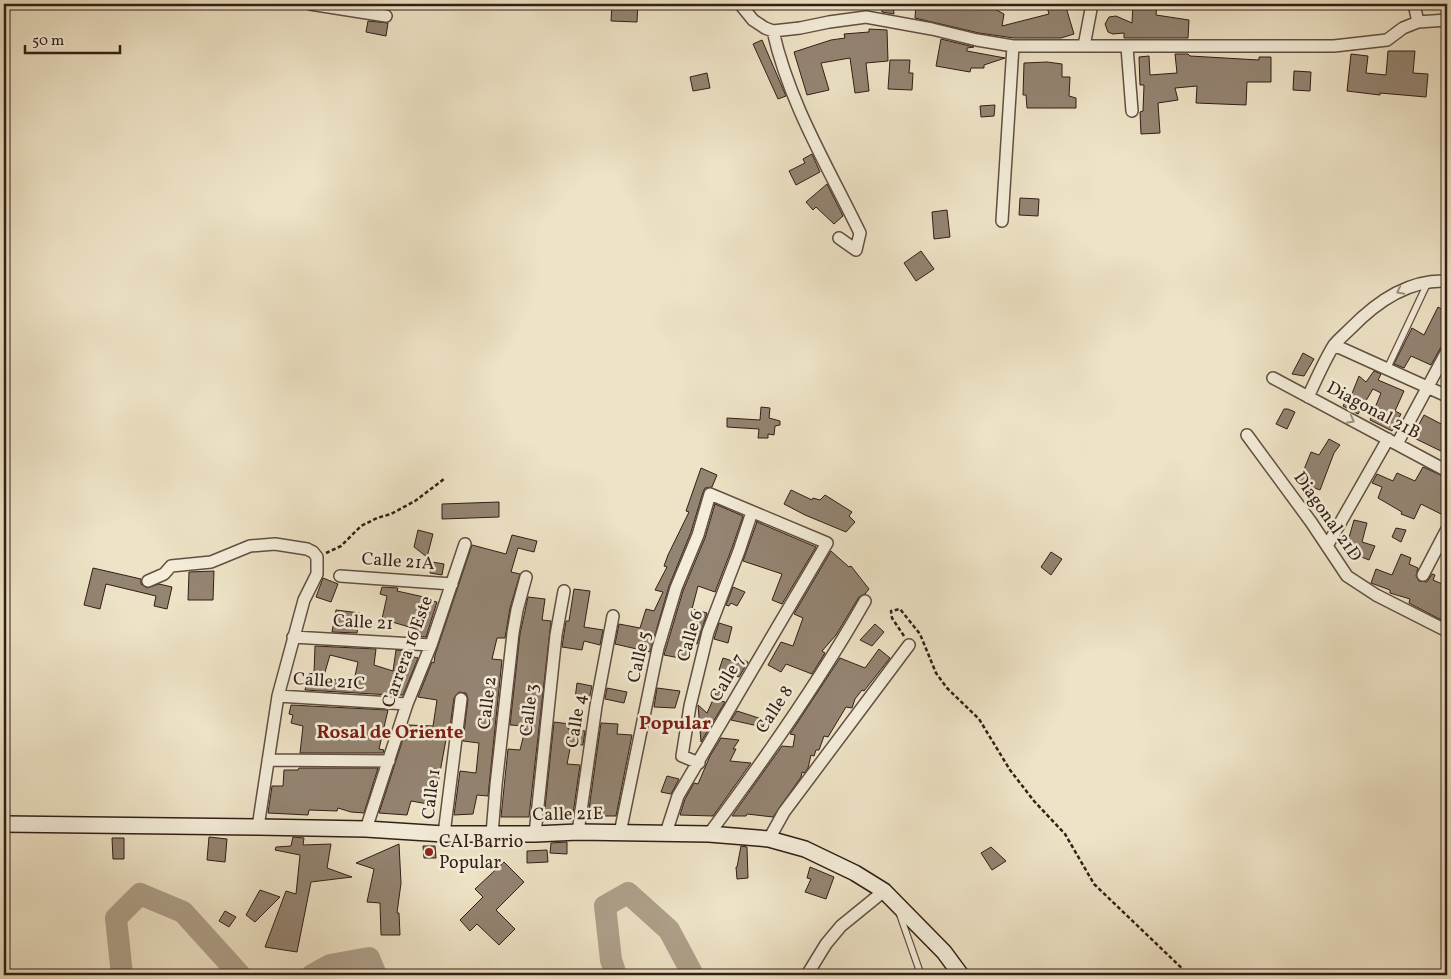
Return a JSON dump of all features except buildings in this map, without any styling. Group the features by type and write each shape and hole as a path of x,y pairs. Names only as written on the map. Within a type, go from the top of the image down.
{"main road":[{"name":"Calle 21E","path":"4,824 126,824 366,829 444,834 666,833 709,834 769,839 805,849 855,873 884,891 944,952 961,975"}],"street":[{"path":"310,4 386,16"},
{"path":"740,4 754,20 773,31 866,17 1013,46 1334,46 1387,40 1403,28 1418,22 1447,20"},
{"path":"1084,46 1092,4"},
{"path":"1414,4 1418,22"},
{"path":"773,31 785,75 804,123 860,234 856,250 839,238"},
{"path":"1002,221 1013,46"},
{"path":"1127,47 1132,110"},
{"path":"1308,397 1334,345 1364,315 1387,298 1408,287 1428,282 1447,281"},
{"path":"1334,345 1447,396"},
{"path":"1327,546 1429,388 1447,351"},
{"name":"Diagonal 21B","path":"1273,378 1447,471"},
{"name":"Diagonal 21D","path":"1247,435 1347,576 1376,595 1447,631"},
{"name":"Calle 5","path":"620,833 658,648 676,588 698,535 710,494 752,512"},
{"name":"Calle 7","path":"666,833 678,796 827,543 752,512"},
{"name":"Calle 6","path":"699,763 682,756 690,706 708,632 752,512"},
{"path":"1423,575 1447,530"},
{"path":"148,581 164,574 171,566 211,562 250,546 275,544 298,547 313,552 317,557 317,574 304,600 278,696 258,827"},
{"name":"Carrera 16 Este","path":"366,829 407,704 431,645 465,544"},
{"name":"Calle 21A","path":"340,576 452,584"},
{"name":"Calle 2","path":"492,834 517,610 526,577"},
{"name":"Calle 3","path":"534,834 555,645 564,591"},
{"name":"Calle 8","path":"709,834 761,765 864,601"},
{"name":"Calle 4","path":"578,832 596,706 613,616"},
{"name":"Calle 21","path":"293,637 431,645"},
{"path":"769,839 784,812 909,645"},
{"name":"Calle 21C","path":"278,696 407,704"},
{"name":"Calle 1","path":"444,834 461,698"},
{"path":"268,760 389,761"},
{"path":"807,975 826,944 841,926 884,891"}],"lane":[{"path":"1386,369 1428,282"},
{"path":"896,903 921,975"}],"path":[{"path":"317,557 341,546 361,526 391,514 415,501 444,479"},
{"path":"909,645 892,618 891,611 900,609 920,634 936,673 947,688 979,719 1010,770 1034,801 1064,834 1094,884 1189,975"}],"waterway":[{"path":"616,975 611,960 605,906 628,893 669,930 693,975"},
{"path":"122,975 116,918 140,894 183,912 240,975"},
{"path":"312,975 330,965 369,958 376,975"}],"place":[{"name":"CAI Barrio Popular","path":"429,852"}],"district":[{"name":"Popular","path":"675,724"},
{"name":"Rosal de Oriente","path":"390,733"}]}
